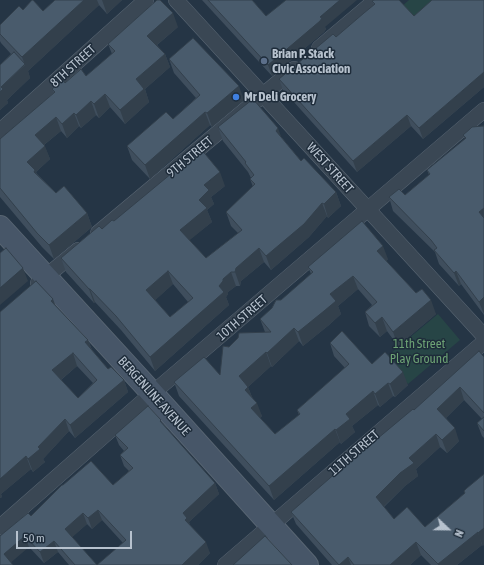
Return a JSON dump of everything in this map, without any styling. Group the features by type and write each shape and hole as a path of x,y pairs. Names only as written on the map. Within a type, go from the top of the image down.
{"street":[{"name":"8TH STREET","path":"0,131 146,0"},
{"name":"WEST STREET","path":"176,0 484,336"},
{"name":"9TH STREET","path":"29,291 308,58 370,4 382,0"},
{"name":"10TH STREET","path":"0,527 152,394 484,110"},
{"name":"BERGENLINE AVENUE","path":"0,227 307,565"},
{"name":"11TH STREET","path":"225,565 484,342"}],"green space":[{"path":"409,0 443,0 418,27 400,8"},
{"name":"11th Street Play Ground","path":"438,314 460,340 408,384 385,358"}],"building":[{"path":"32,0 43,11 55,0 84,0 22,57 0,34 0,25 19,6 23,10"},
{"path":"157,0 160,0 173,13 147,36 165,54 136,79 144,89 120,110 105,94 94,104 91,101 76,115 74,113 62,124 56,117 35,135 45,146 27,162 35,170 34,172 56,193 64,186 87,213 49,245 37,233 0,188 0,139 55,92 52,89 63,80 65,83 81,69 86,76 115,51 108,44"},
{"path":"208,0 252,0 266,16 286,0 340,0 320,17 322,18 320,21 268,65"},
{"path":"399,0 414,16 432,0 484,0 484,72 419,128 407,115 353,161 279,79 333,34 336,37 375,4 372,1"},
{"path":"193,38 239,86 207,113 205,112 145,165 127,146 166,112 173,119 200,95 169,59"},
{"path":"14,52 25,64 1,87 3,89 0,92 0,65"},
{"path":"253,99 278,128 276,131 301,161 304,158 336,192 324,204 322,203 304,224 266,256 259,248 236,268 235,272 231,272 223,279 219,286 224,292 150,357 116,316 61,258 99,226 102,229 112,220 114,221 201,149 220,172 204,185 209,190 199,200 207,208 180,230 206,258 242,230 226,212 255,184 250,179 254,175 245,163 246,162 218,127","holes":["168,271 193,298 170,317 146,290"]},
{"path":"484,126 484,208 479,212 484,218 484,297 479,302 456,271 454,273 434,250 437,248 431,240 389,197 399,189 405,195 430,174 427,170 466,138 463,135 472,127"},
{"path":"362,221 383,246 377,251 416,293 422,289 431,300 393,332 382,317 375,323 365,312 377,302 353,276 330,294 336,301 298,332 294,328 239,376 248,387 245,390 257,403 251,408 275,434 300,414 297,410 349,364 330,343 342,331 372,364 385,352 403,372 390,384 388,383 375,394 373,391 346,414 350,419 336,430 335,429 269,486 174,382 204,357 220,375 223,346 229,347 238,338 239,333 271,332 260,319 272,308 276,300 281,300 313,272 308,267"},
{"path":"6,248 23,268 0,288 0,253"},
{"path":"36,281 53,299 51,301 88,340 85,342 108,369 111,367 124,380 70,425 65,419 38,447 40,449 28,459 26,456 0,479 0,312","holes":["73,353 97,380 78,398 52,370"]},
{"path":"479,351 484,357 484,413 460,387 437,409 455,428 442,440 436,434 409,458 414,463 400,473 376,497 394,519 407,507 425,527 465,493 464,491 467,488 484,474 484,528 438,564 416,542 390,565 354,565 348,557 339,565 291,512 345,465 344,464 357,452 359,454 413,409 414,410"},
{"path":"148,406 215,483 183,513 187,518 185,520 206,542 182,565 75,565 54,541 40,552 25,536 4,554 13,565 0,565 0,536 28,513 31,516 62,485 91,461 113,485 133,468 120,455 128,448 115,435","holes":["98,510 126,540 97,565 65,529 83,513 88,518"]},
{"path":"484,417 484,431 477,423"},
{"path":"265,536 292,565 233,565"}],"place":[{"name":"Brian P. Stack Civic Association","path":"264,61"},
{"name":"Mr Deli Grocery","path":"236,97"}]}
